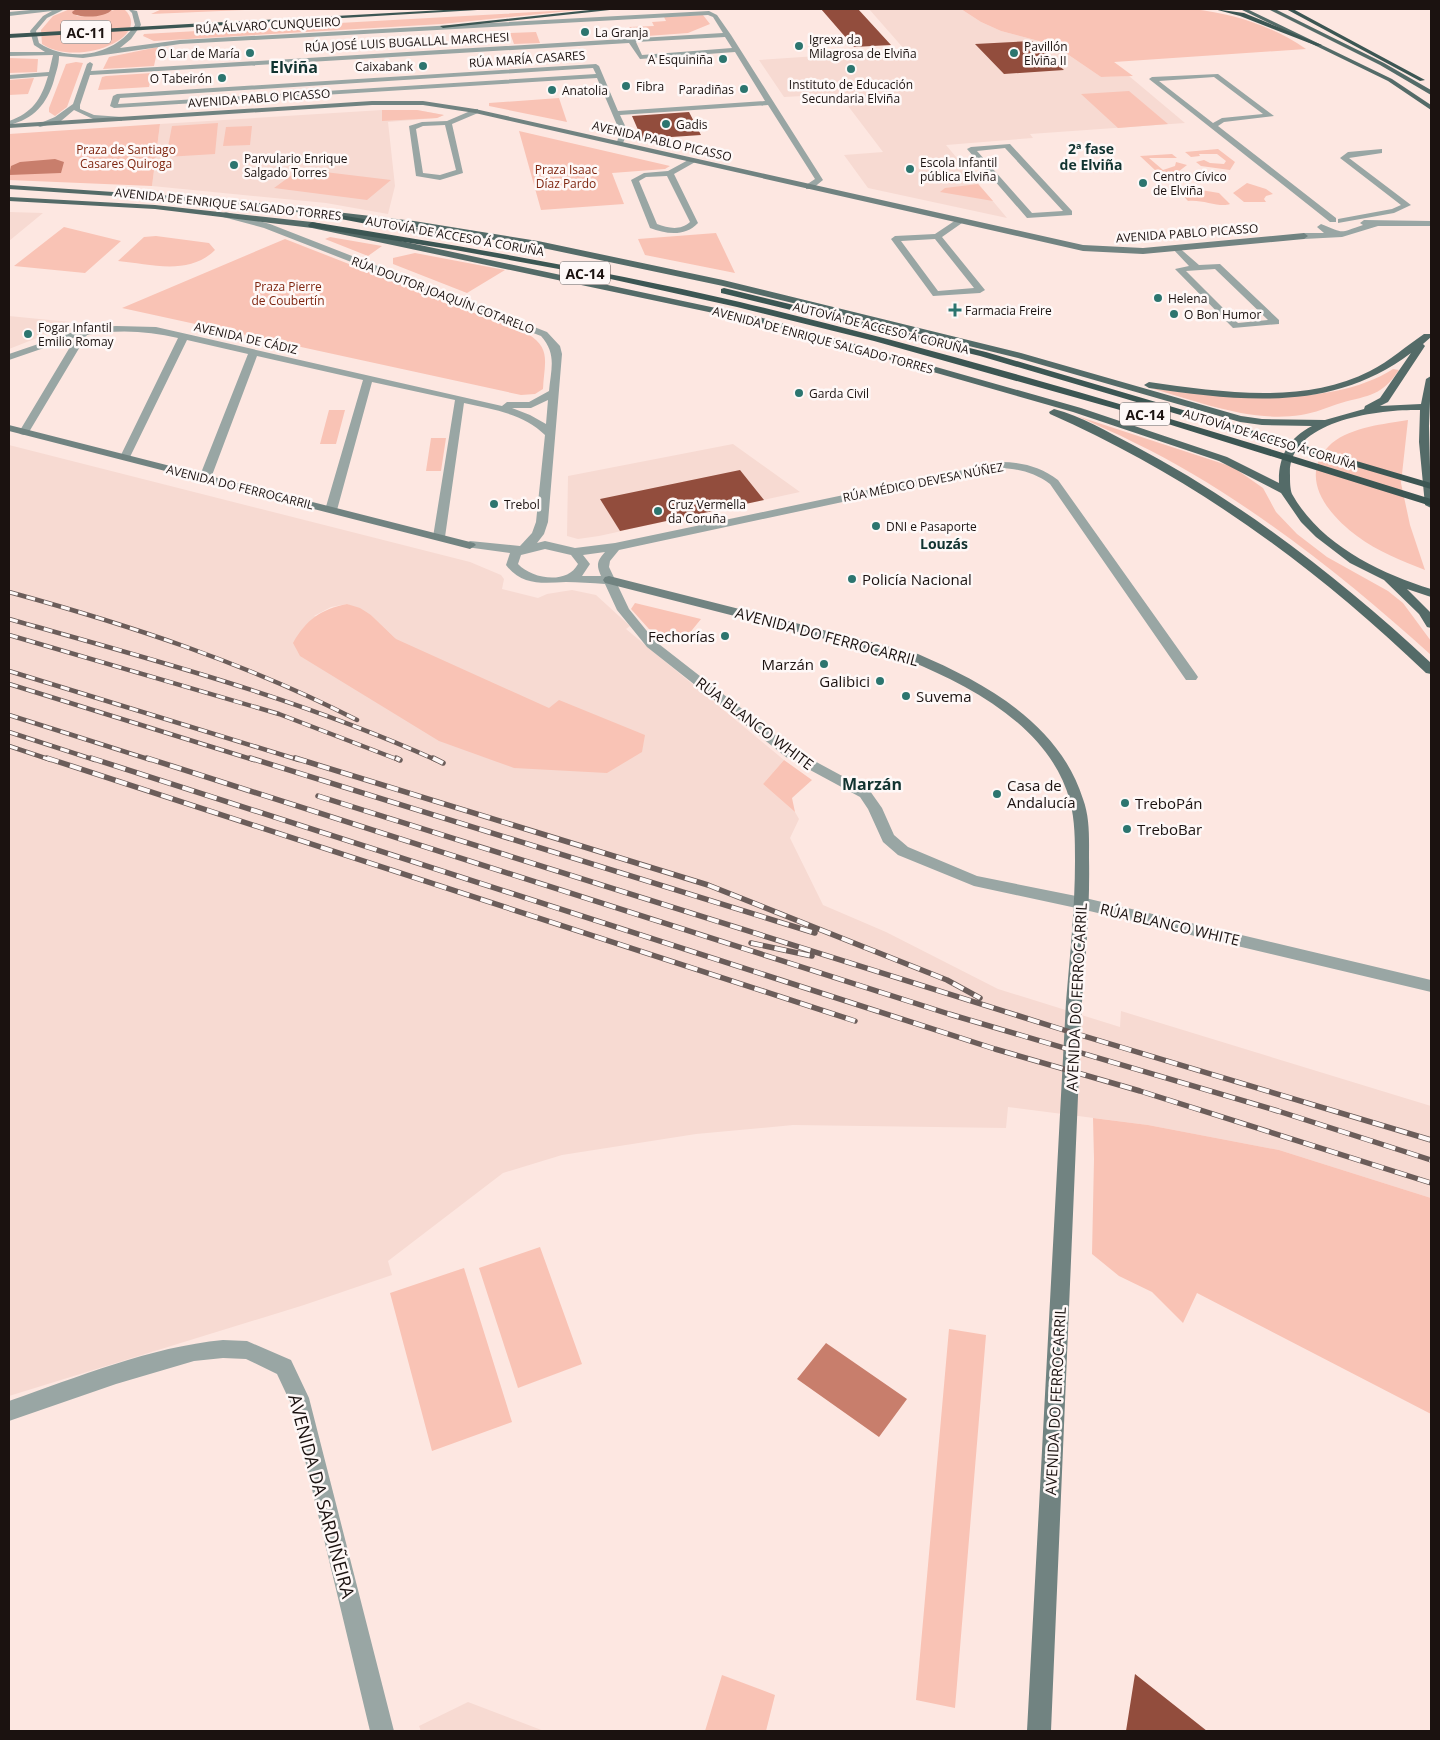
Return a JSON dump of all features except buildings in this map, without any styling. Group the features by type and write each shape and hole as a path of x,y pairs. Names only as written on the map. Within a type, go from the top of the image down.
{"highway":[{"path":"323,10 342,9"},
{"name":"AC-11","path":"9,36 491,9"},
{"path":"443,26 616,9"},
{"path":"1217,9 1249,17 1319,45"},
{"path":"1289,9 1422,80"},
{"path":"274,13 303,12"},
{"path":"244,15 254,14"},
{"name":"AC-11","path":"9,28 176,19"},
{"path":"1374,53 1386,62 1388,68"},
{"name":"AUTOVÍA DE ACCESO Á CORUÑA","path":"325,214 591,263 865,324 1082,382 1431,486"},
{"name":"AUTOVÍA DE ACCESO Á CORUÑA","path":"312,225 454,247 550,266 732,304 856,334 989,368 1124,407 1431,504"}],"main road":[{"path":"1243,9 1390,80 1431,108"},
{"path":"1271,9 1388,68 1431,93"},
{"path":"1388,68 1431,85"},
{"path":"1415,96 1431,118"},
{"name":"AVENIDA DE ENRIQUE SALGADO TORRES","path":"9,187 172,196 414,224 600,257 723,283 1021,356 1240,419 1262,422 1324,423"},
{"name":"AVENIDA DE ENRIQUE SALGADO TORRES","path":"9,199 215,212 312,225 767,322 1077,410 1223,459 1286,491"},
{"path":"1021,356 1148,384 1191,391 1233,395 1278,395 1326,389 1373,374 1429,332"},
{"path":"1363,411 1384,400 1429,332"},
{"path":"1431,379 1425,398 1425,461 1431,504"},
{"name":"AVENIDA DE ENRIQUE SALGADO TORRES","path":"985,385 1116,440 1172,471 1255,525 1336,585 1395,634 1431,670"},
{"path":"1428,592 1385,576 1338,549 1304,520 1286,491 1284,464 1297,441 1324,423 1363,411 1396,407 1431,407"},
{"path":"1385,576 1424,612 1431,624"}],"street":[{"path":"9,14 57,9"},
{"path":"55,57 36,44 33,31 45,17 62,9"},
{"path":"40,125 64,115 76,105 95,55 129,38 138,25 136,12 131,9"},
{"name":"RÚA ÁLVARO CUNQUEIRO","path":"55,57 95,55 180,42 704,12 715,16 728,35 818,180 809,187"},
{"name":"RÚA JOSÉ LUIS BUGALLAL MARCHESI","path":"87,73 728,35"},
{"path":"631,40 640,57 738,50"},
{"path":"9,54 55,57"},
{"path":"9,125 33,114 40,107 52,74 55,57"},
{"name":"RÚA MARÍA CASARES","path":"596,66 600,76 114,106 117,96 596,66"},
{"path":"9,77 52,74"},
{"path":"1200,117 1222,120 1270,116 1216,75 1152,79 1200,117 1340,221 1354,225 1358,230 1381,224"},
{"path":"600,76 624,132 619,143"},
{"path":"275,86 275,110"},
{"name":"AVENIDA PABLO PICASSO","path":"9,125 59,124 399,102 450,106 475,111 1021,235 1103,250 1176,248 1304,236 1342,235 1353,234 1358,230"},
{"path":"616,113 771,103"},
{"path":"76,105 82,113 93,118 131,119"},
{"path":"40,107 43,114 51,121 59,124"},
{"path":"448,122 460,171 451,177 430,178 419,174 412,128 422,124 448,122 475,111"},
{"path":"1213,126 1222,120"},
{"path":"1007,146 1069,213 1030,216 971,149 1007,146"},
{"path":"1340,221 1394,211 1405,207 1406,203 1344,158 1348,154 1379,151"},
{"path":"670,173 694,222 687,229 667,231 653,226 635,180 644,175 670,173 693,161"},
{"path":"1394,211 1395,218 1408,224"},
{"name":"RÚA DOUTOR JOAQUÍN COTARELO","path":"215,212 268,226 544,334 555,346 557,354 555,392 542,522 538,534 513,556 512,565"},
{"path":"1021,235 1028,225 1030,216"},
{"path":"937,236 980,290 936,294 895,239 937,236 959,221"},
{"path":"1340,221 1430,225"},
{"name":"AVENIDA PABLO PICASSO","path":"1304,236 1313,234 1322,223 1340,221"},
{"path":"1320,227 1326,231 1342,235"},
{"path":"1176,248 1196,267 1217,266 1276,322 1236,326 1179,269 1196,267"},
{"name":"AVENIDA DE CÁDIZ","path":"9,357 85,331 134,328 184,336 480,403 527,416 540,423 550,434"},
{"path":"24,432 85,331"},
{"path":"125,457 184,336"},
{"path":"205,478 253,352"},
{"path":"331,510 368,378"},
{"name":"AVENIDA DE CÁDIZ","path":"480,403 518,406 531,405 540,402 555,392"},
{"path":"439,537 460,398"},
{"name":"AVENIDA DO FERROCARRIL","path":"9,428 439,537 470,546 512,565 516,571 532,579 542,581 566,579 609,580 913,656 976,686 1007,708 1034,732 1053,755 1067,779 1081,819 1082,903 1073,1022 1039,1731"},
{"name":"RÚA MÉDICO DEVESA NÚÑEZ","path":"575,552 615,548 1001,465 1028,467 1042,472 1054,482 1192,677"},
{"name":"AVENIDA DO FERROCARRIL","path":"470,546 523,549 544,545 575,552"},
{"path":"609,580 603,567 604,560 615,548"},
{"name":"RÚA MÉDICO DEVESA NÚÑEZ","path":"566,579 576,575 583,566 615,548"},
{"path":"575,552 583,566"},
{"name":"AVENIDA DO FERROCARRIL","path":"583,566 609,580"},
{"name":"RÚA BLANCO WHITE","path":"609,580 622,610 651,644 792,754 819,771 847,783 865,794 875,808 888,838 903,851 974,881 1082,903 1431,986"},
{"name":"AVENIDA DA SARDIÑEIRA","path":"9,1411 116,1374 194,1352 223,1349 247,1350 284,1367 302,1405 382,1731"}],"shaded area":[{"path":"76,9 113,9 100,16 88,17 73,14 72,12"},
{"path":"869,9 961,9 981,22 1001,31 1054,45 1101,77 1129,76 1185,123 1030,134 1033,138 946,145 1007,218 868,188 844,155 883,152 839,94 784,97 759,60 905,50"},
{"path":"382,110 417,110 444,115 437,118 388,122 395,186 388,214 326,203 152,186 160,124"},
{"path":"55,159 64,162 61,173 9,175 11,166 20,162"},
{"path":"9,212 43,213 9,241"},
{"name":"Fogar Infantil Emilio Romay","path":"9,316 70,322 65,327 9,349"},
{"path":"733,444 800,492 599,536 578,539 567,536 568,476"},
{"path":"9,445 470,562 501,575 504,579 502,589 538,598 547,594 572,590 596,595 630,626 626,629 784,760 763,784 795,812 799,819 790,838 823,905 886,932 998,989 1120,1027 1121,1011 1431,1106 1431,1198 1279,1150 1148,1125 1008,1107 1006,1128 793,1125 696,1134 562,1155 503,1173 388,1261 392,1275 304,1305 9,1396","holes":["347,604 371,615 395,638 314,616 331,607"]},
{"path":"826,1343 907,1399 879,1437 797,1379"},
{"path":"468,1702 544,1731 421,1731 419,1726"}],"green space":[{"path":"70,9 76,9 74,10 77,16 84,16 124,9 131,20 129,30 121,39 92,51 74,53 57,51 42,44 41,30 53,16"},
{"path":"162,9 270,9 151,14"},
{"path":"589,9 442,24 154,41 143,36 144,34"},
{"path":"961,9 1194,9 1224,14 1253,22 1280,34 1306,49 1114,62 1133,76 1101,77 1054,45 1001,31 981,22"},
{"path":"703,15 710,24 688,33 634,37 629,27 654,26 652,22 666,21 664,17"},
{"path":"536,32 540,43 514,44 510,33"},
{"path":"158,47 154,66 103,69 109,57"},
{"path":"9,58 38,59 37,72 9,73"},
{"path":"83,63 67,107 55,116 49,112 49,108 66,64"},
{"path":"152,73 149,87 98,90 102,77"},
{"path":"34,78 28,94 9,95 9,80"},
{"path":"1129,91 1168,124 1118,128 1081,94"},
{"path":"559,98 567,122 489,106 489,103"},
{"path":"382,110 417,110 444,115 437,118 382,121"},
{"path":"218,123 215,154 166,157 172,126"},
{"name":"Praza de Santiago Casares Quiroga","path":"160,124 152,186 9,180 9,134"},
{"path":"252,126 250,145 223,146 226,127"},
{"name":"Praza Isaac Díaz Pardo","path":"519,131 670,166 665,169 612,173 624,204 541,210"},
{"path":"1218,149 1235,162 1230,170 1201,166 1196,162 1204,160 1210,163 1224,164 1226,161 1217,154 1199,154 1200,156 1191,157 1185,152"},
{"path":"1172,154 1177,158 1149,158 1163,170 1175,166 1176,162 1187,165 1174,175 1156,171 1140,156"},
{"path":"300,169 391,180 367,200 274,188"},
{"path":"1247,183 1266,189 1273,194 1266,196 1264,199 1266,202 1244,202 1233,193"},
{"path":"978,184 993,201 940,192 945,188"},
{"path":"1189,188 1219,193 1230,204 1221,205 1188,201 1180,192"},
{"path":"64,227 121,241 85,273 14,266"},
{"path":"716,233 735,273 645,255 638,239"},
{"path":"156,236 209,243 215,250 205,258 181,266 156,266 118,261 144,237"},
{"path":"330,237 382,246 368,256 325,239"},
{"name":"Praza Pierre de Coubertín","path":"285,239 528,334 541,345 544,351 543,389 535,394 521,395 122,308"},
{"path":"415,253 505,270 467,293 393,264 393,258"},
{"path":"1393,369 1399,370 1393,379 1381,390 1311,413 1282,417 1263,416 1224,409 1150,388 1242,397 1308,395 1339,390 1368,382"},
{"path":"329,410 345,410 336,444 320,444"},
{"path":"1077,416 1233,467 1263,488 1276,512 1297,534 1327,557 1388,591 1403,603 1431,641 1431,655 1364,596 1252,512 1174,463 1128,439"},
{"path":"1408,420 1401,483 1410,525 1425,570 1381,551 1357,536 1335,517 1326,505 1316,481 1316,468 1322,455 1332,443 1349,433 1368,427"},
{"path":"431,438 446,438 441,471 426,471"},
{"path":"635,603 701,619 684,640 671,642 665,636 657,638 631,609"},
{"path":"347,604 360,608 371,615 396,639 549,708 559,700 645,735 642,752 607,773 514,768 439,741 300,656 293,643 303,628 322,612"},
{"path":"784,760 812,780 792,798 795,812 763,784"},
{"path":"1093,1118 1148,1125 1279,1150 1431,1198 1431,1414 1197,1293 1183,1323 1152,1292 1119,1276 1092,1254"},
{"path":"540,1247 582,1364 518,1388 479,1268"},
{"path":"464,1268 512,1422 432,1451 390,1293"},
{"path":"949,1329 986,1335 955,1708 916,1700"},
{"path":"722,1675 775,1695 766,1731 705,1731"}],"railway":[{"path":"9,592 143,632 230,663 315,699 357,720"},
{"path":"9,619 171,665 278,699 384,738 436,760"},
{"path":"9,635 279,714 399,760"},
{"path":"9,671 299,760"},
{"path":"9,684 254,760"},
{"path":"9,715 151,760"},
{"path":"9,732 95,760"},
{"path":"9,746 51,760"},
{"path":"47,758 855,1021"},
{"path":"91,758 995,1049 1140,1091 1431,1183"},
{"path":"147,758 949,1014 1278,1111 1431,1160"},
{"path":"250,758 815,933"},
{"path":"295,758 708,885 947,980 980,998"},
{"path":"396,758 400,760"},
{"path":"433,758 443,763"},
{"path":"318,796 1067,1031 1431,1140"},
{"path":"751,943 812,956"}],"place":[{"name":"La Granja","path":"585,32"},
{"name":"Igrexa da Milagrosa de Elviña","path":"799,46"},
{"name":"O Lar de María","path":"250,53"},
{"name":"Pavillón Elviña II","path":"1014,53"},
{"name":"A Esquiniña","path":"723,59"},
{"name":"Caixabank","path":"423,66"},
{"name":"Instituto de Educación Secundaria Elviña","path":"851,69"},
{"name":"O Tabeirón","path":"222,78"},
{"name":"Fibra","path":"626,86"},
{"name":"Paradiñas","path":"744,89"},
{"name":"Anatolia","path":"552,90"},
{"name":"Gadis","path":"666,124"},
{"name":"Parvulario Enrique Salgado Torres","path":"234,165"},
{"name":"Escola Infantil pública Elviña","path":"910,169"},
{"name":"Centro Cívico de Elviña","path":"1143,183"},
{"name":"Helena","path":"1158,298"},
{"name":"Farmacia Freire","path":"955,310"},
{"name":"O Bon Humor","path":"1174,314"},
{"name":"Fogar Infantil Emilio Romay","path":"28,334"},
{"name":"Garda Civil","path":"799,393"},
{"name":"Trebol","path":"494,504"},
{"name":"Cruz Vermella da Coruña","path":"658,511"},
{"name":"DNI e Pasaporte","path":"876,526"},
{"name":"Policía Nacional","path":"852,579"},
{"name":"Fechorías","path":"725,636"},
{"name":"Marzán","path":"824,664"},
{"name":"Galibici","path":"880,681"},
{"name":"Suvema","path":"906,696"},
{"name":"Casa de Andalucía","path":"997,794"},
{"name":"TreboPán","path":"1125,803"},
{"name":"TreboBar","path":"1127,829"}],"district":[{"name":"Elviña","path":"294,67"},
{"name":"2ª fase de Elviña","path":"1091,156"},
{"name":"Louzás","path":"944,543"},
{"name":"Marzán","path":"872,784"}]}
